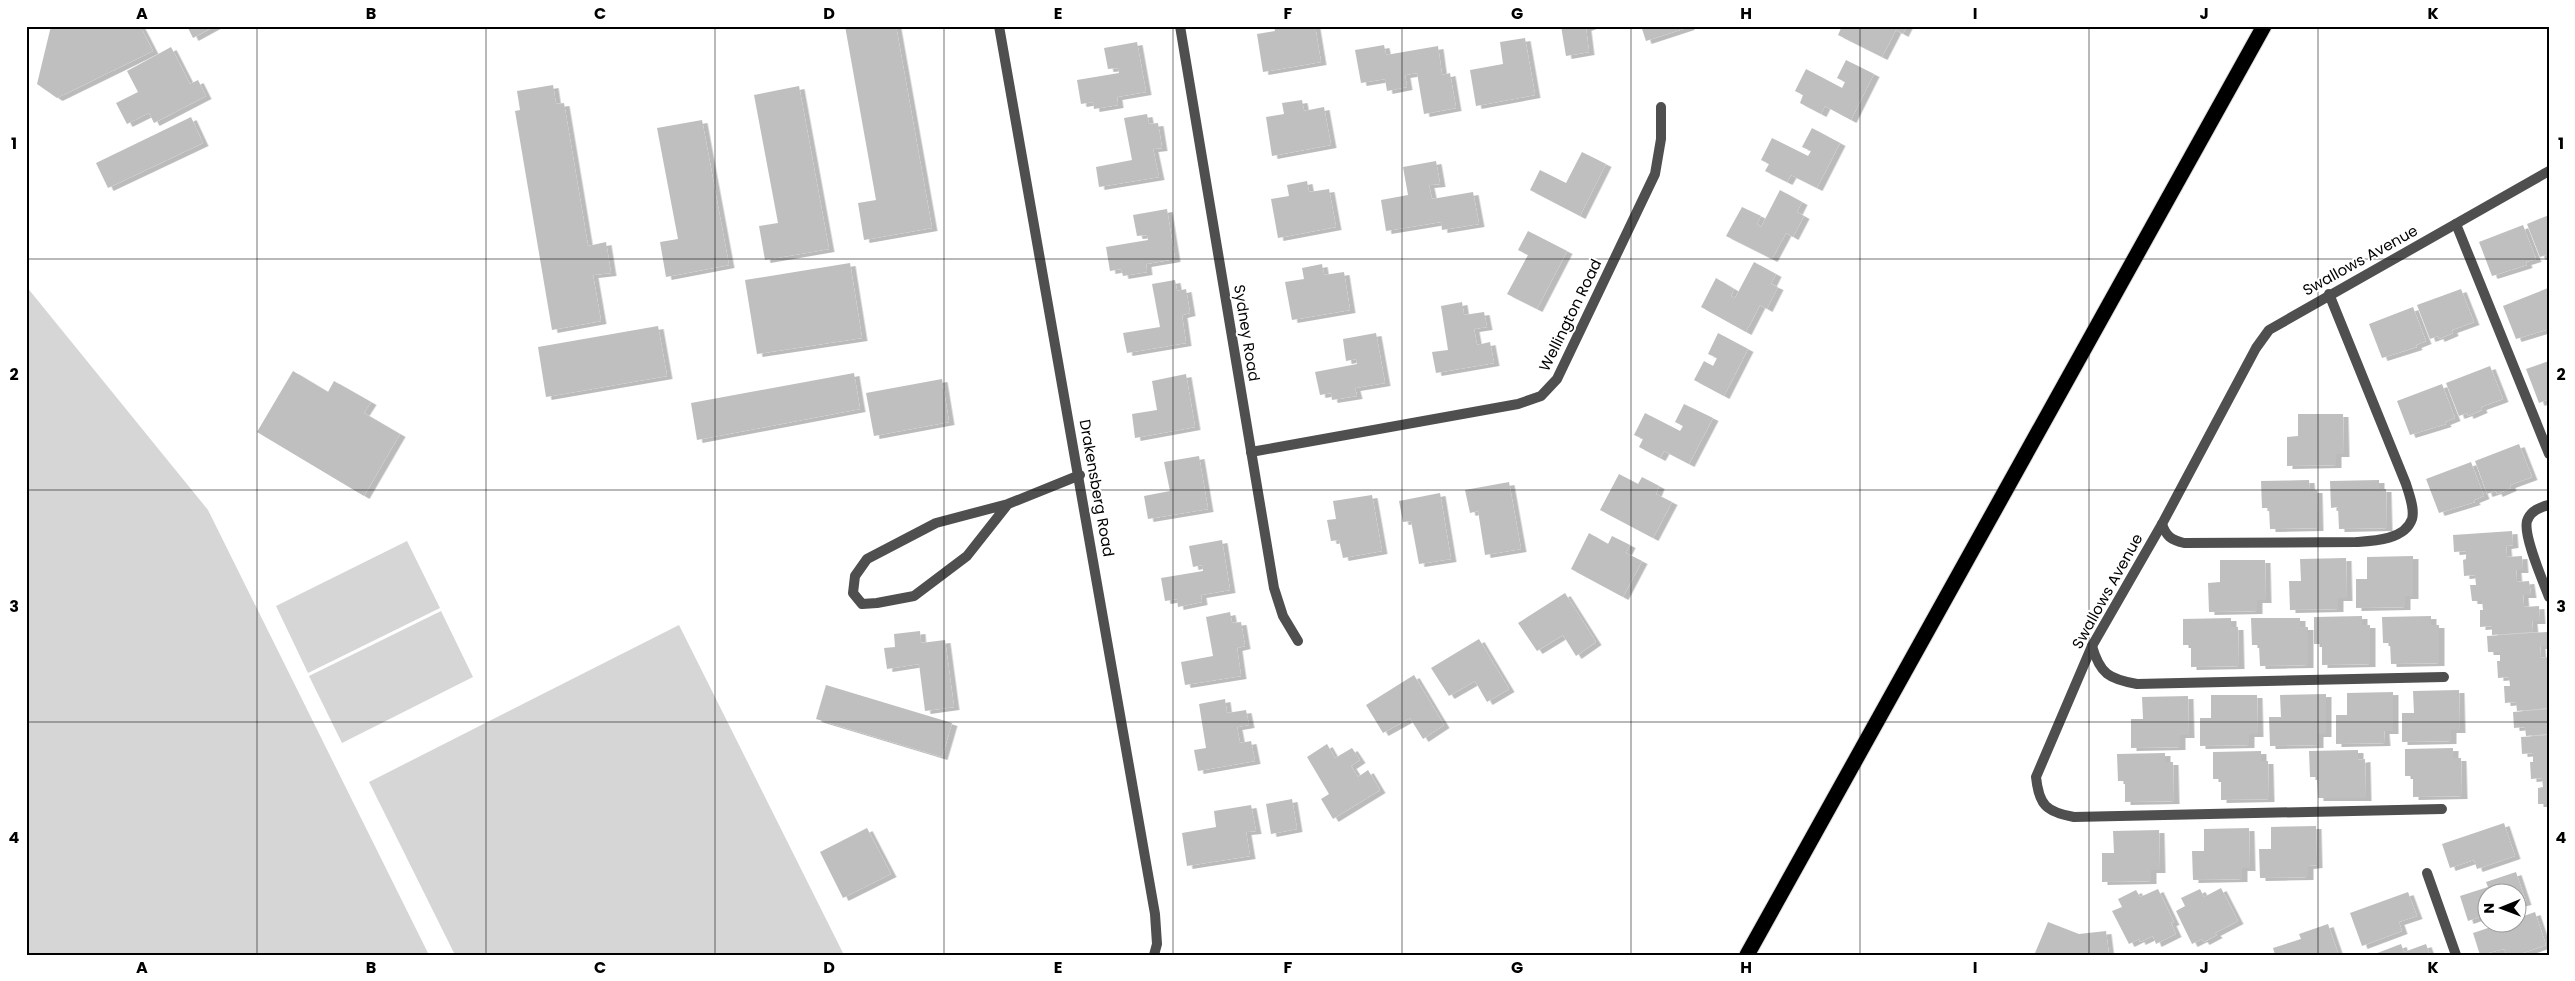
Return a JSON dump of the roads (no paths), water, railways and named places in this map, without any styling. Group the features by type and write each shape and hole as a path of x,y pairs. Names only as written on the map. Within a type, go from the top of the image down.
{"highway":[{"path":"1747,955 2264,26"}],"street":[{"name":"Drakensberg Road","path":"999,26 1080,475 1156,914 1157,944 1154,955"},
{"name":"Sydney Road","path":"1180,26 1274,588 1283,616 1298,641"},
{"name":"Wellington Road","path":"1251,452 1518,404 1541,396 1557,379 1655,174 1661,139 1661,108"},
{"name":"Swallows Avenue","path":"2442,809 2074,817 2051,811 2043,804 2038,791 2036,777 2092,646 2162,524 2238,380 2269,330 2329,294 2549,171"},
{"path":"2456,224 2549,454"},
{"path":"2162,524 2166,535 2174,541 2184,543 2356,542 2376,541 2391,537 2402,531 2412,520 2412,510 2406,484 2329,294"},
{"path":"1008,504 967,556 914,596 862,604 853,593 855,576 867,559 936,524 1008,504 1080,475"},
{"path":"2549,505 2536,509 2527,520 2527,533 2549,597"},
{"path":"2092,646 2102,670 2112,678 2137,684 2444,677"},
{"path":"2427,873 2456,955"}]}
